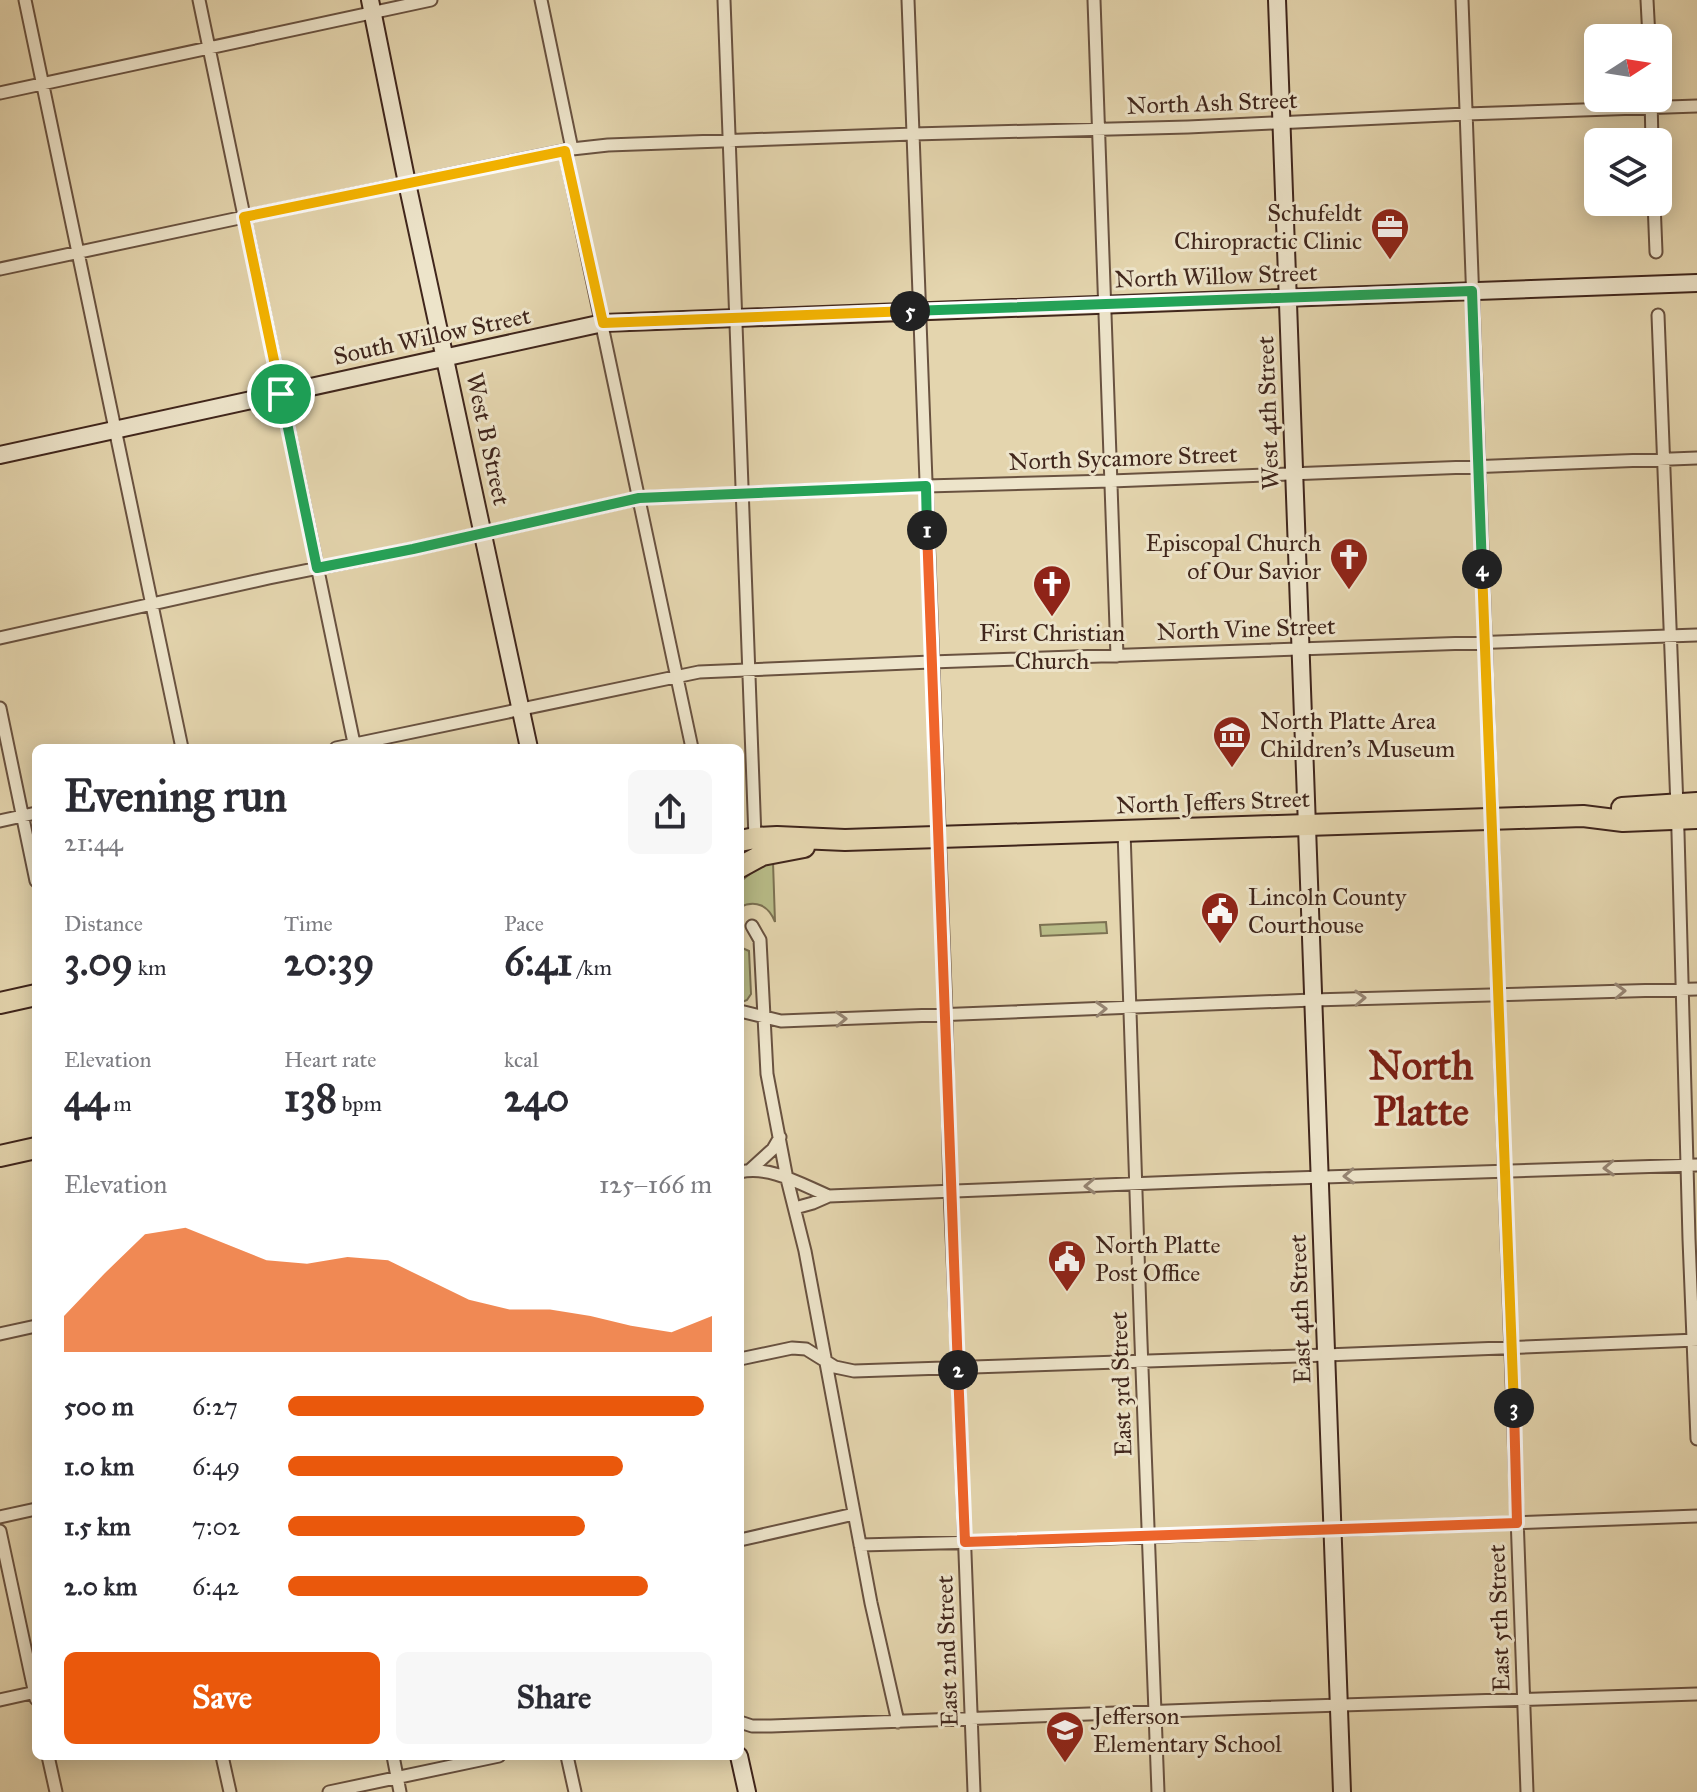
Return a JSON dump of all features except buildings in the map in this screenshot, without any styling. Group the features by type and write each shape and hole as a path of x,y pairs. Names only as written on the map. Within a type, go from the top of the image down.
{"highway":[{"name":"North Jeffers Street","path":"748,839 938,838 1583,816 1623,821 1687,811"},
{"name":"North Jeffers Street","path":"744,865 762,855 845,840"},
{"path":"0,1003 32,996"},
{"path":"0,1156 32,1149"}],"main road":[{"name":"West 4th Street","path":"1277,0 1307,825"},
{"name":"West B Street","path":"371,6 528,744"},
{"name":"North Willow Street","path":"736,317 1697,283"},
{"name":"South Willow Street","path":"0,455 603,323 736,317"},
{"name":"East 4th Street","path":"1307,825 1342,1792"},
{"path":"740,1760 747,1792"}],"street":[{"path":"25,0 181,744"},
{"path":"199,0 354,744"},
{"path":"0,93 209,48 371,6 431,0"},
{"path":"541,0 568,150 691,744"},
{"path":"724,0 749,669 748,839"},
{"name":"East 2nd Street","path":"908,0 974,1792"},
{"path":"1094,0 1117,656"},
{"name":"East 5th Street","path":"1462,0 1527,1792"},
{"path":"1647,0 1648,24"},
{"name":"North Ash Street","path":"1672,104 1697,106"},
{"name":"North Ash Street","path":"0,269 568,150 638,144 1281,122 1584,107"},
{"path":"1655,216 1656,252"},
{"path":"1658,315 1670,636 1687,811 1683,989 1692,1165 1697,1439"},
{"name":"North Sycamore Street","path":"0,638 639,498 1697,458"},
{"name":"North Vine Street","path":"363,744 699,672 1697,635"},
{"path":"0,708 32,861"},
{"path":"0,821 32,814"},
{"name":"East 3rd Street","path":"1124,831 1158,1792"},
{"path":"752,926 760,940 767,1074 898,1722"},
{"path":"744,1012 781,1021 1313,1000 1697,989"},
{"path":"746,1170 773,1149 780,1137"},
{"path":"795,1208 829,1196 1692,1165"},
{"path":"746,1170 771,1172 829,1196"},
{"path":"0,1334 32,1327"},
{"path":"744,1358 792,1348 806,1349 835,1367 854,1371 1695,1340"},
{"path":"0,1517 32,1510"},
{"path":"744,1539 854,1514"},
{"path":"860,1545 1697,1516"},
{"path":"0,1531 32,1677"},
{"path":"744,1723 771,1726 1697,1694"},
{"path":"0,1700 32,1696"},
{"path":"49,1760 56,1792"},
{"path":"223,1760 230,1792"},
{"path":"394,1760 400,1792"},
{"path":"329,1792 480,1760"},
{"path":"568,1760 575,1792"}],"green space":[{"path":"773,862 775,922 761,906 744,906 744,879 761,865"},
{"path":"1106,922 1107,933 1041,936 1040,925"},
{"path":"744,949 749,951 751,994 744,1001"}],"place":[{"name":"Schufeldt Chiropractic Clinic","path":"1390,261"},
{"name":"Episcopal Church of Our Savior","path":"1349,591"},
{"name":"First Christian Church","path":"1052,618"},
{"name":"North Platte Area Children's Museum","path":"1232,769"},
{"name":"Lincoln County Courthouse","path":"1220,945"},
{"name":"North Platte Post Office","path":"1067,1293"},
{"name":"Jefferson Elementary School","path":"1065,1764"}],"district":[{"name":"North Platte","path":"1421,1088"}],"route":[{"path":"565,151 603,323 1472,291 1517,1523 965,1542 926,486 639,498 317,568 281,394 244,217 565,151"}]}
